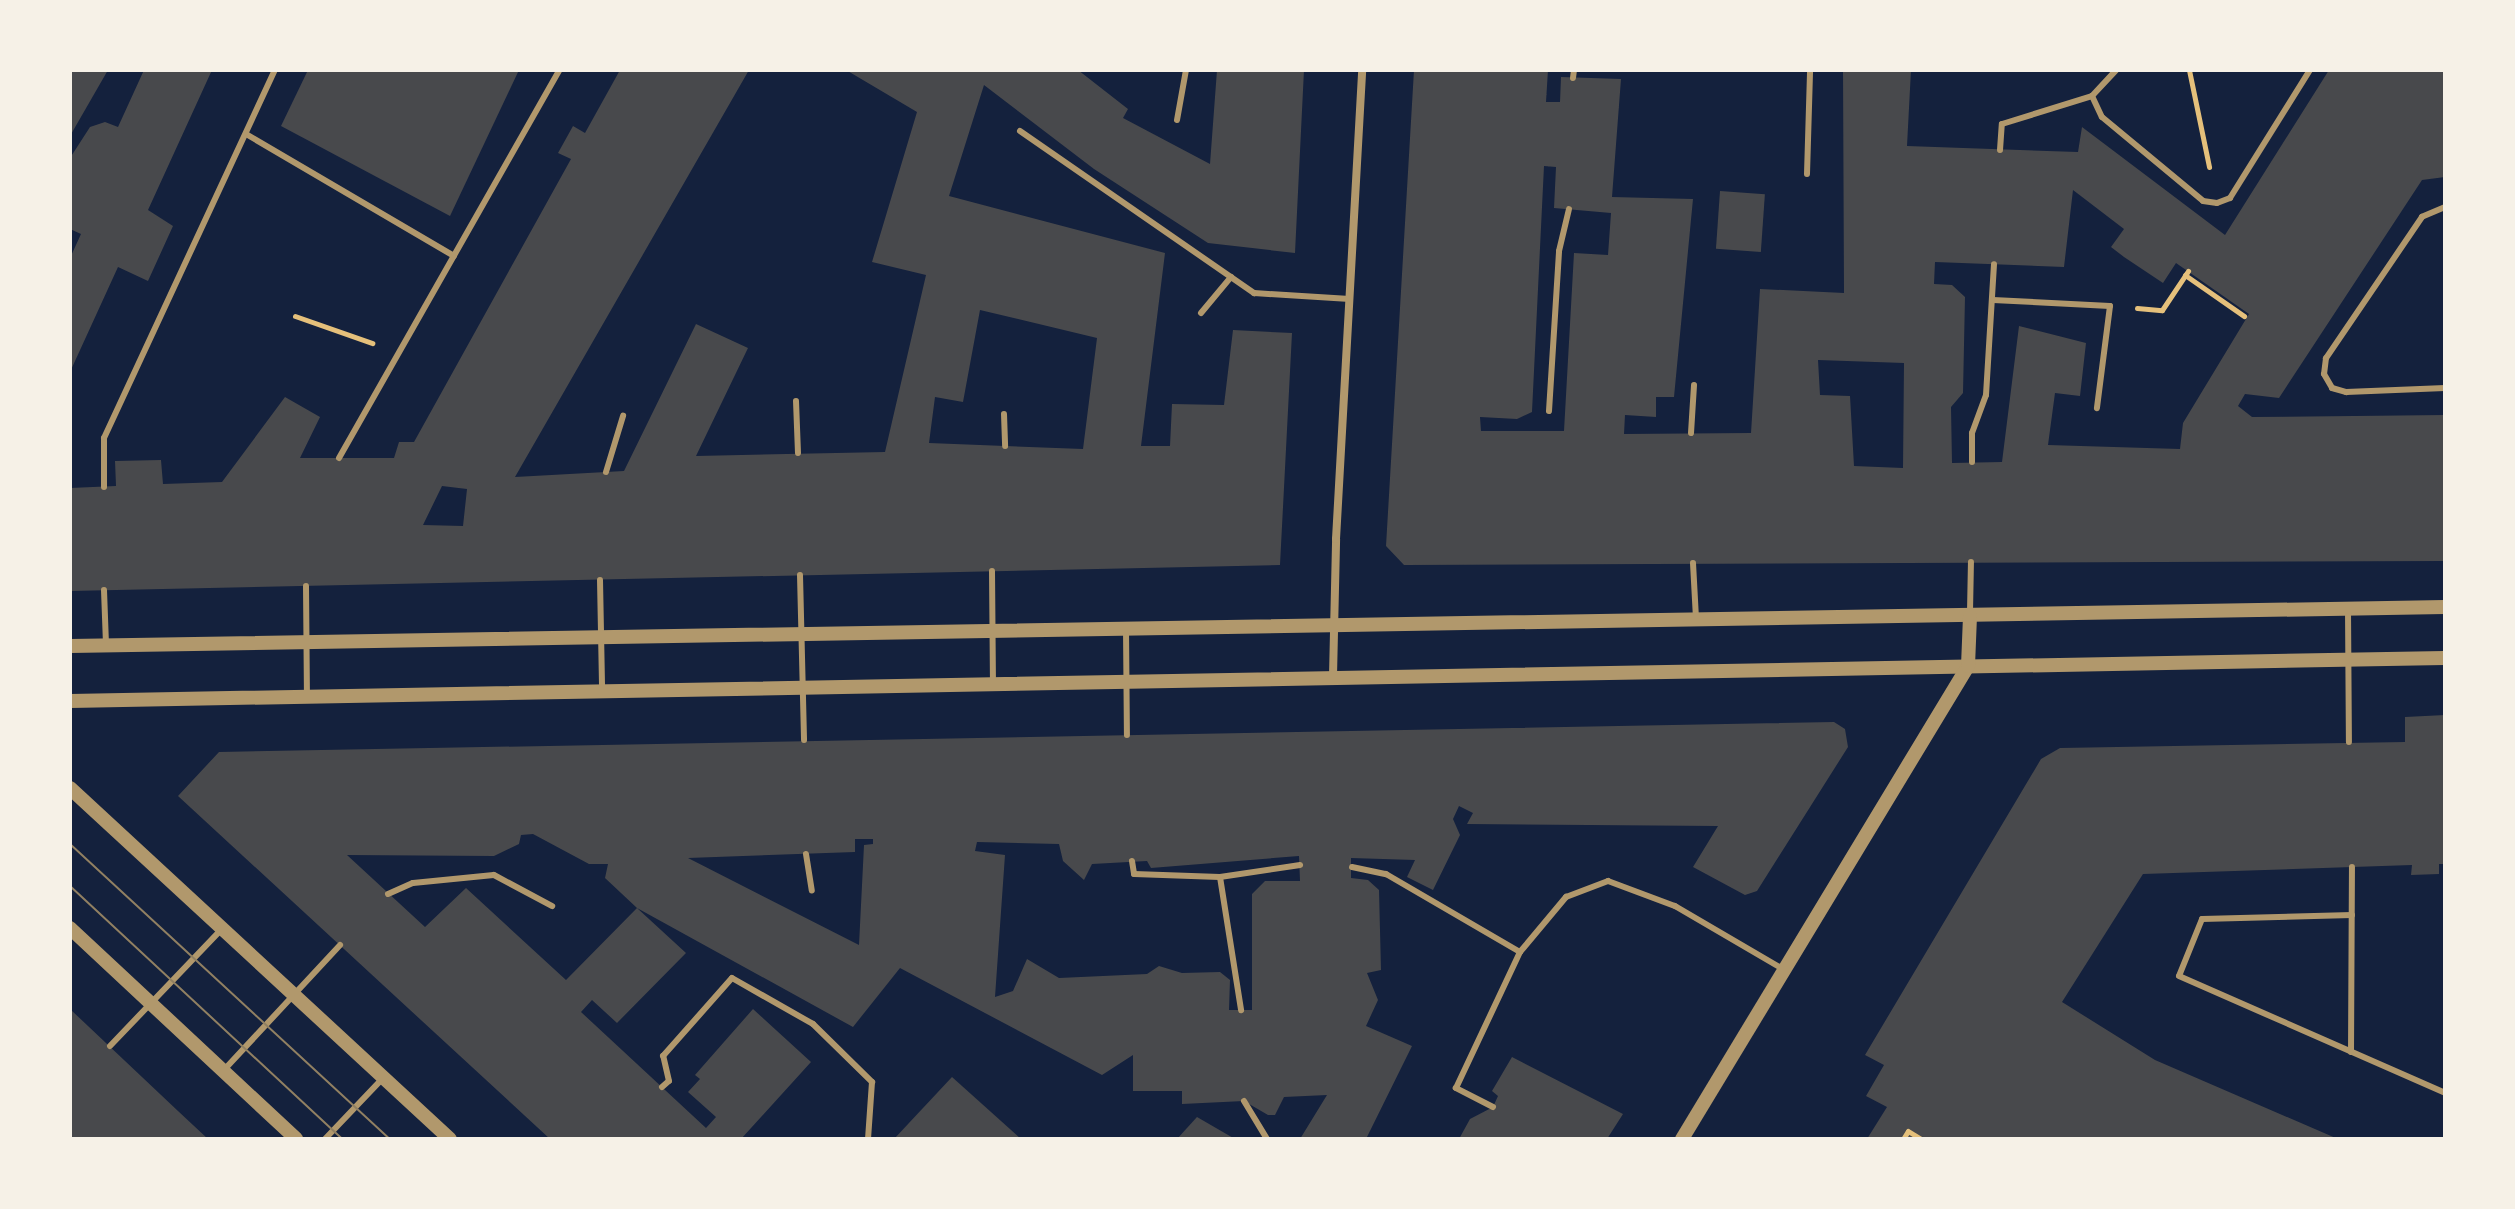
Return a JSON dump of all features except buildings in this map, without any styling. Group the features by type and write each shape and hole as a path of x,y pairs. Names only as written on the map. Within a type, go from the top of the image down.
{"street":[{"path":"1333,676 1362,70"},
{"path":"70,646 2445,607"},
{"path":"1682,1139 1968,666 1970,616"},
{"path":"70,701 307,694 2445,658"},
{"path":"70,788 450,1139"},
{"path":"70,928 296,1139"}],"lane":[{"path":"104,487 104,438 275,70"},
{"path":"339,458 559,70"},
{"path":"1177,120 1186,70"},
{"path":"1807,174 1810,70"},
{"path":"2000,150 2002,124 2092,96 2116,70"},
{"path":"2092,96 2102,117 2203,201 2217,203 2230,198 2310,70"},
{"path":"1020,131 1254,293 1350,299"},
{"path":"246,134 454,256"},
{"path":"2445,207 2422,217 2326,358 2324,374 2332,388 2346,392 2445,388"},
{"path":"1549,411 1559,251 1569,209"},
{"path":"1972,462 1972,433 1986,395 1994,264"},
{"path":"1201,313 1231,277"},
{"path":"1993,300 2110,306 2097,408"},
{"path":"1691,433 1694,385"},
{"path":"796,401 798,453"},
{"path":"1004,414 1005,446"},
{"path":"606,472 623,416"},
{"path":"1970,616 1971,562"},
{"path":"1693,563 1696,619"},
{"path":"992,571 993,683"},
{"path":"800,575 804,740"},
{"path":"600,580 602,689"},
{"path":"306,586 307,694"},
{"path":"104,590 106,645"},
{"path":"2348,609 2349,742"},
{"path":"1126,629 1127,735"},
{"path":"806,854 812,891"},
{"path":"1132,861 1134,874 1220,877 1300,865"},
{"path":"1352,867 1386,874 1520,952"},
{"path":"2351,1052 2352,867"},
{"path":"388,894 413,883 494,875 552,906"},
{"path":"1220,877 1241,1010"},
{"path":"1493,1107 1456,1088 1520,952 1566,897 1608,881 1675,906 1786,971"},
{"path":"2352,915 2202,919 2179,976 2445,1093"},
{"path":"110,1046 222,929"},
{"path":"223,1071 340,945"},
{"path":"662,1087 669,1081 663,1056 732,978 813,1024 872,1082 868,1139"},
{"path":"325,1139 383,1077"},
{"path":"1244,1101 1267,1139"}],"path":[{"path":"2189,70 2217,203"},
{"path":"2110,306 2162,310 2186,273 2244,316"},
{"path":"295,316 399,353"},
{"path":"1903,1139 1908,1131 1921,1139"}],"tram line":[{"path":"70,844 390,1139"},
{"path":"70,886 342,1139"}]}
